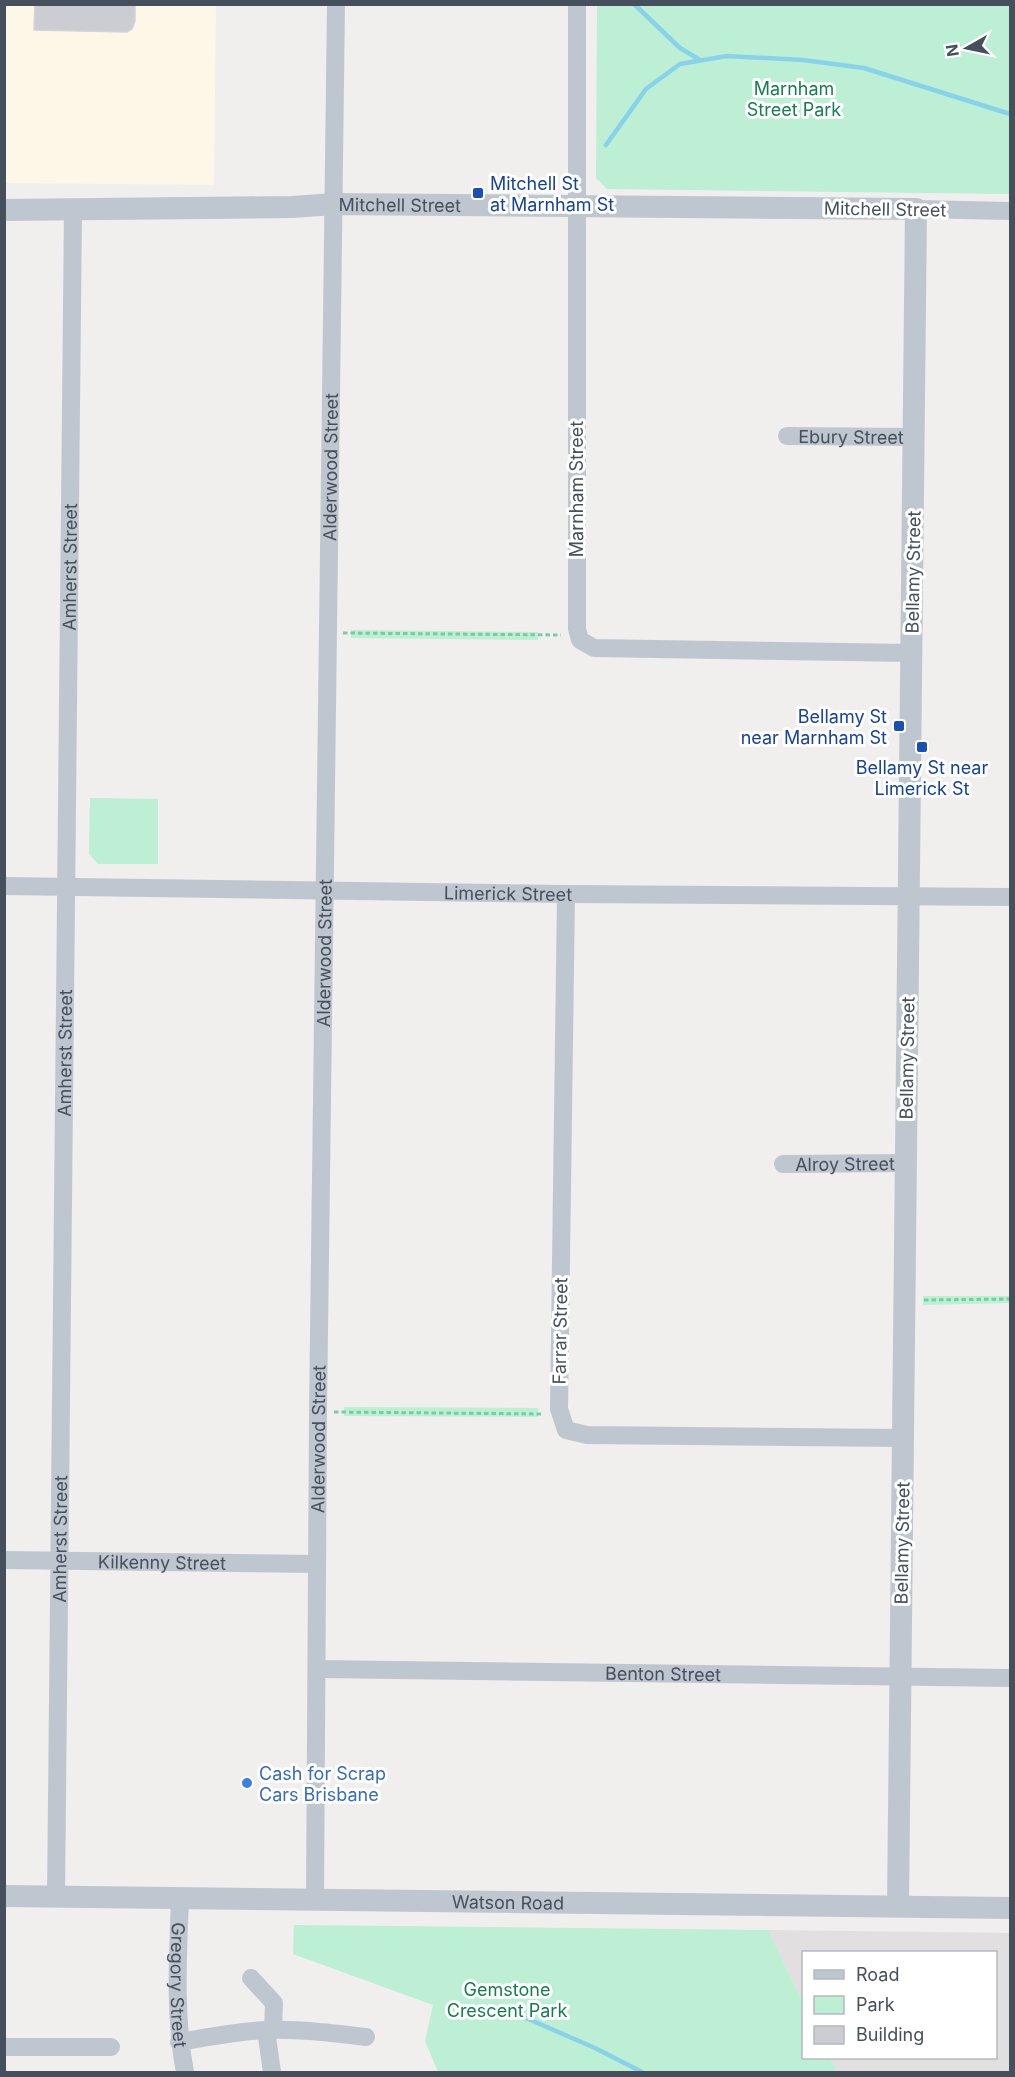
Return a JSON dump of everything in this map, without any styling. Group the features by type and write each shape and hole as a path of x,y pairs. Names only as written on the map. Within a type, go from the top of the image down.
{"street":[{"name":"Alderwood Street","path":"315,1901 318,1412 336,4"},
{"name":"Marnham Street","path":"577,4 577,629"},
{"name":"Mitchell Street","path":"4,210 292,207 334,204 1011,211"},
{"name":"Amherst Street","path":"56,1897 73,209"},
{"name":"Bellamy Street","path":"898,1906 916,209"},
{"name":"Ebury Street","path":"787,436 915,437"},
{"path":"577,629 580,640 594,648 911,653"},
{"name":"Limerick Street","path":"4,886 566,894 1011,897"},
{"name":"Farrar Street","path":"566,894 559,1409 566,1430 587,1435 903,1438"},
{"name":"Alroy Street","path":"783,1164 906,1163"},
{"name":"Kilkenny Street","path":"4,1560 317,1564"},
{"name":"Benton Street","path":"317,1669 1011,1678"},
{"name":"Watson Road","path":"4,1896 1011,1908"},
{"name":"Gregory Street","path":"180,1898 179,2042 185,2073"},
{"path":"251,1978 274,2003 270,2030 272,2073"},
{"path":"179,2042 270,2030 322,2031 366,2037"},
{"path":"4,2047 111,2047"}],"path":[{"path":"328,633 558,636 577,629"},
{"path":"904,1300 1011,1299"},
{"path":"318,1412 539,1415 559,1409"}],"shaded area":[{"path":"5,5 216,5 214,185 5,183"},
{"path":"768,1930 1010,1933 1010,2072 837,2072 830,2059 997,2059 997,1951 802,1951 802,2001"}],"green space":[{"name":"Marnham Street Park","path":"597,5 1010,5 1010,194 607,189 596,178"},
{"path":"351,630 538,632 538,640 351,638"},
{"path":"90,798 158,799 158,864 98,864 89,854"},
{"path":"923,1296 1010,1296 1010,1303 923,1305"},
{"path":"344,1407 538,1408 538,1417 344,1416"},
{"name":"Gemstone Crescent Park","path":"294,1925 768,1930 802,2001 802,2059 830,2059 837,2072 438,2072 425,2041 433,2005 293,1954"}],"building":[{"path":"35,4 135,4 135,21 132,29 127,32 34,30"}],"waterway":[{"path":"634,4 680,48 700,60"},
{"path":"606,145 646,89 680,64 727,56 803,60 864,68 1010,114"},
{"path":"526,2018 595,2048 642,2072"}],"place":[{"name":"Mitchell St at Marnham St","path":"478,193"},
{"name":"Bellamy St near Marnham St","path":"899,726"},
{"name":"Bellamy St near Limerick St","path":"922,747"},
{"name":"Cash for Scrap Cars Brisbane","path":"247,1783"}]}
